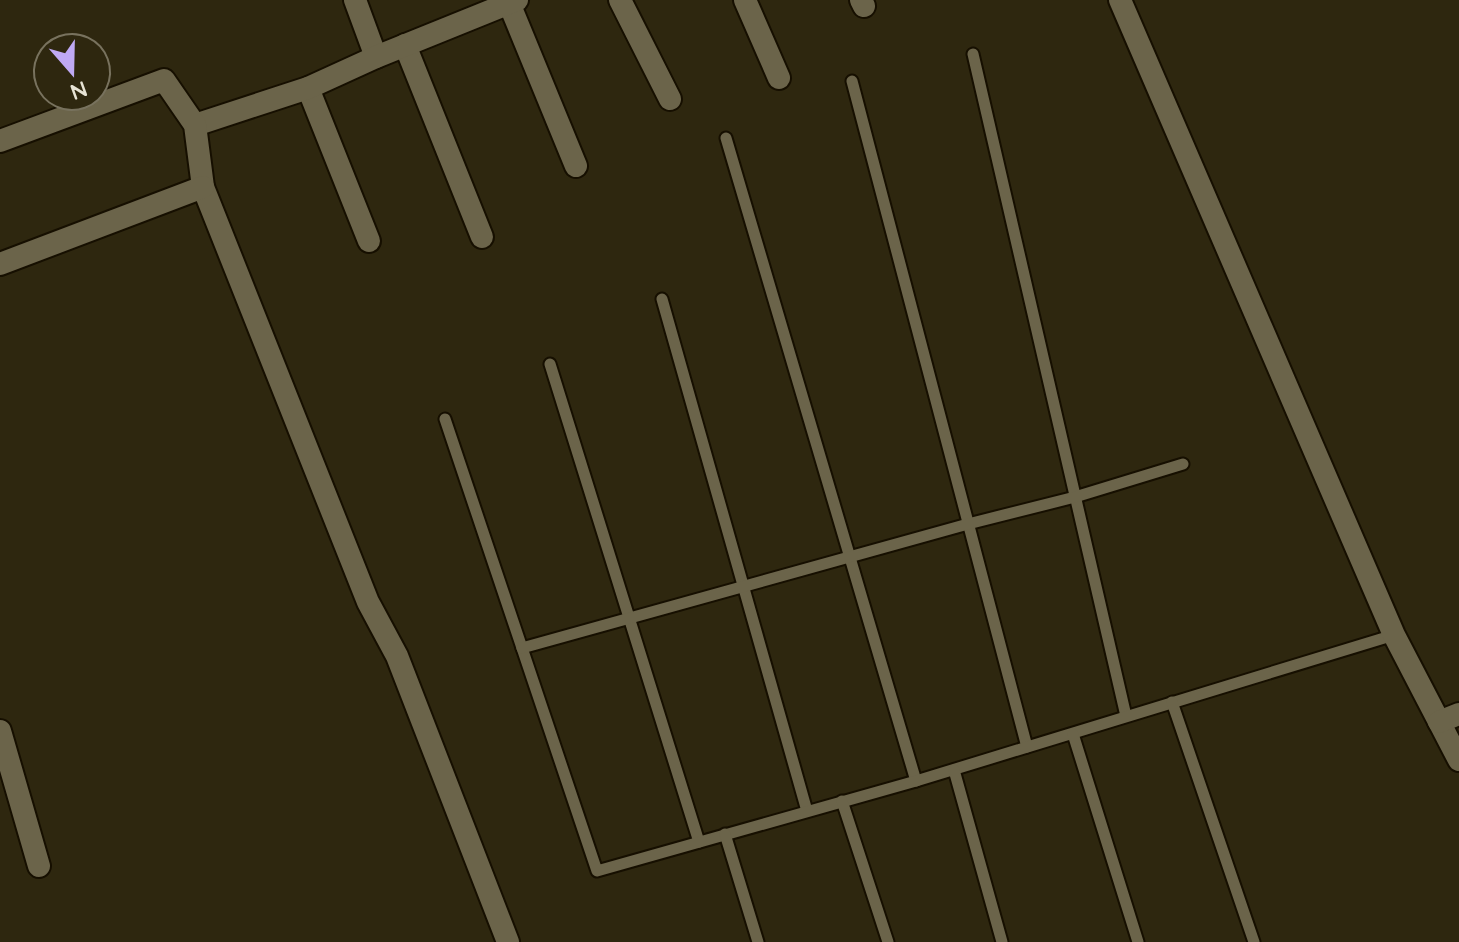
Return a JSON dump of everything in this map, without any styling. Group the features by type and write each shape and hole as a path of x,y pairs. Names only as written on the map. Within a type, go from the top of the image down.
{"street":[{"path":"355,0 376,57"},
{"path":"620,0 670,99"},
{"path":"745,0 779,78"},
{"path":"1120,0 1394,635 1449,718 1459,760"},
{"path":"195,125 308,88 405,45 474,8 513,2 576,166"},
{"path":"405,45 482,237"},
{"path":"0,141 164,80 195,125 203,187 368,602 397,656 508,942"},
{"path":"308,88 369,241"},
{"path":"0,264 203,187"},
{"path":"0,731 39,866"}],"lane":[{"path":"973,54 1126,716"},
{"path":"852,81 1027,747"},
{"path":"726,138 916,781"},
{"path":"662,299 807,811"},
{"path":"550,364 699,842"},
{"path":"445,419 597,871 954,770 1394,635"},
{"path":"522,648 1075,497 1183,464"},
{"path":"1172,702 1254,942"},
{"path":"1073,734 1138,942"},
{"path":"954,770 1002,942"},
{"path":"842,801 888,942"},
{"path":"725,834 758,942"}]}
